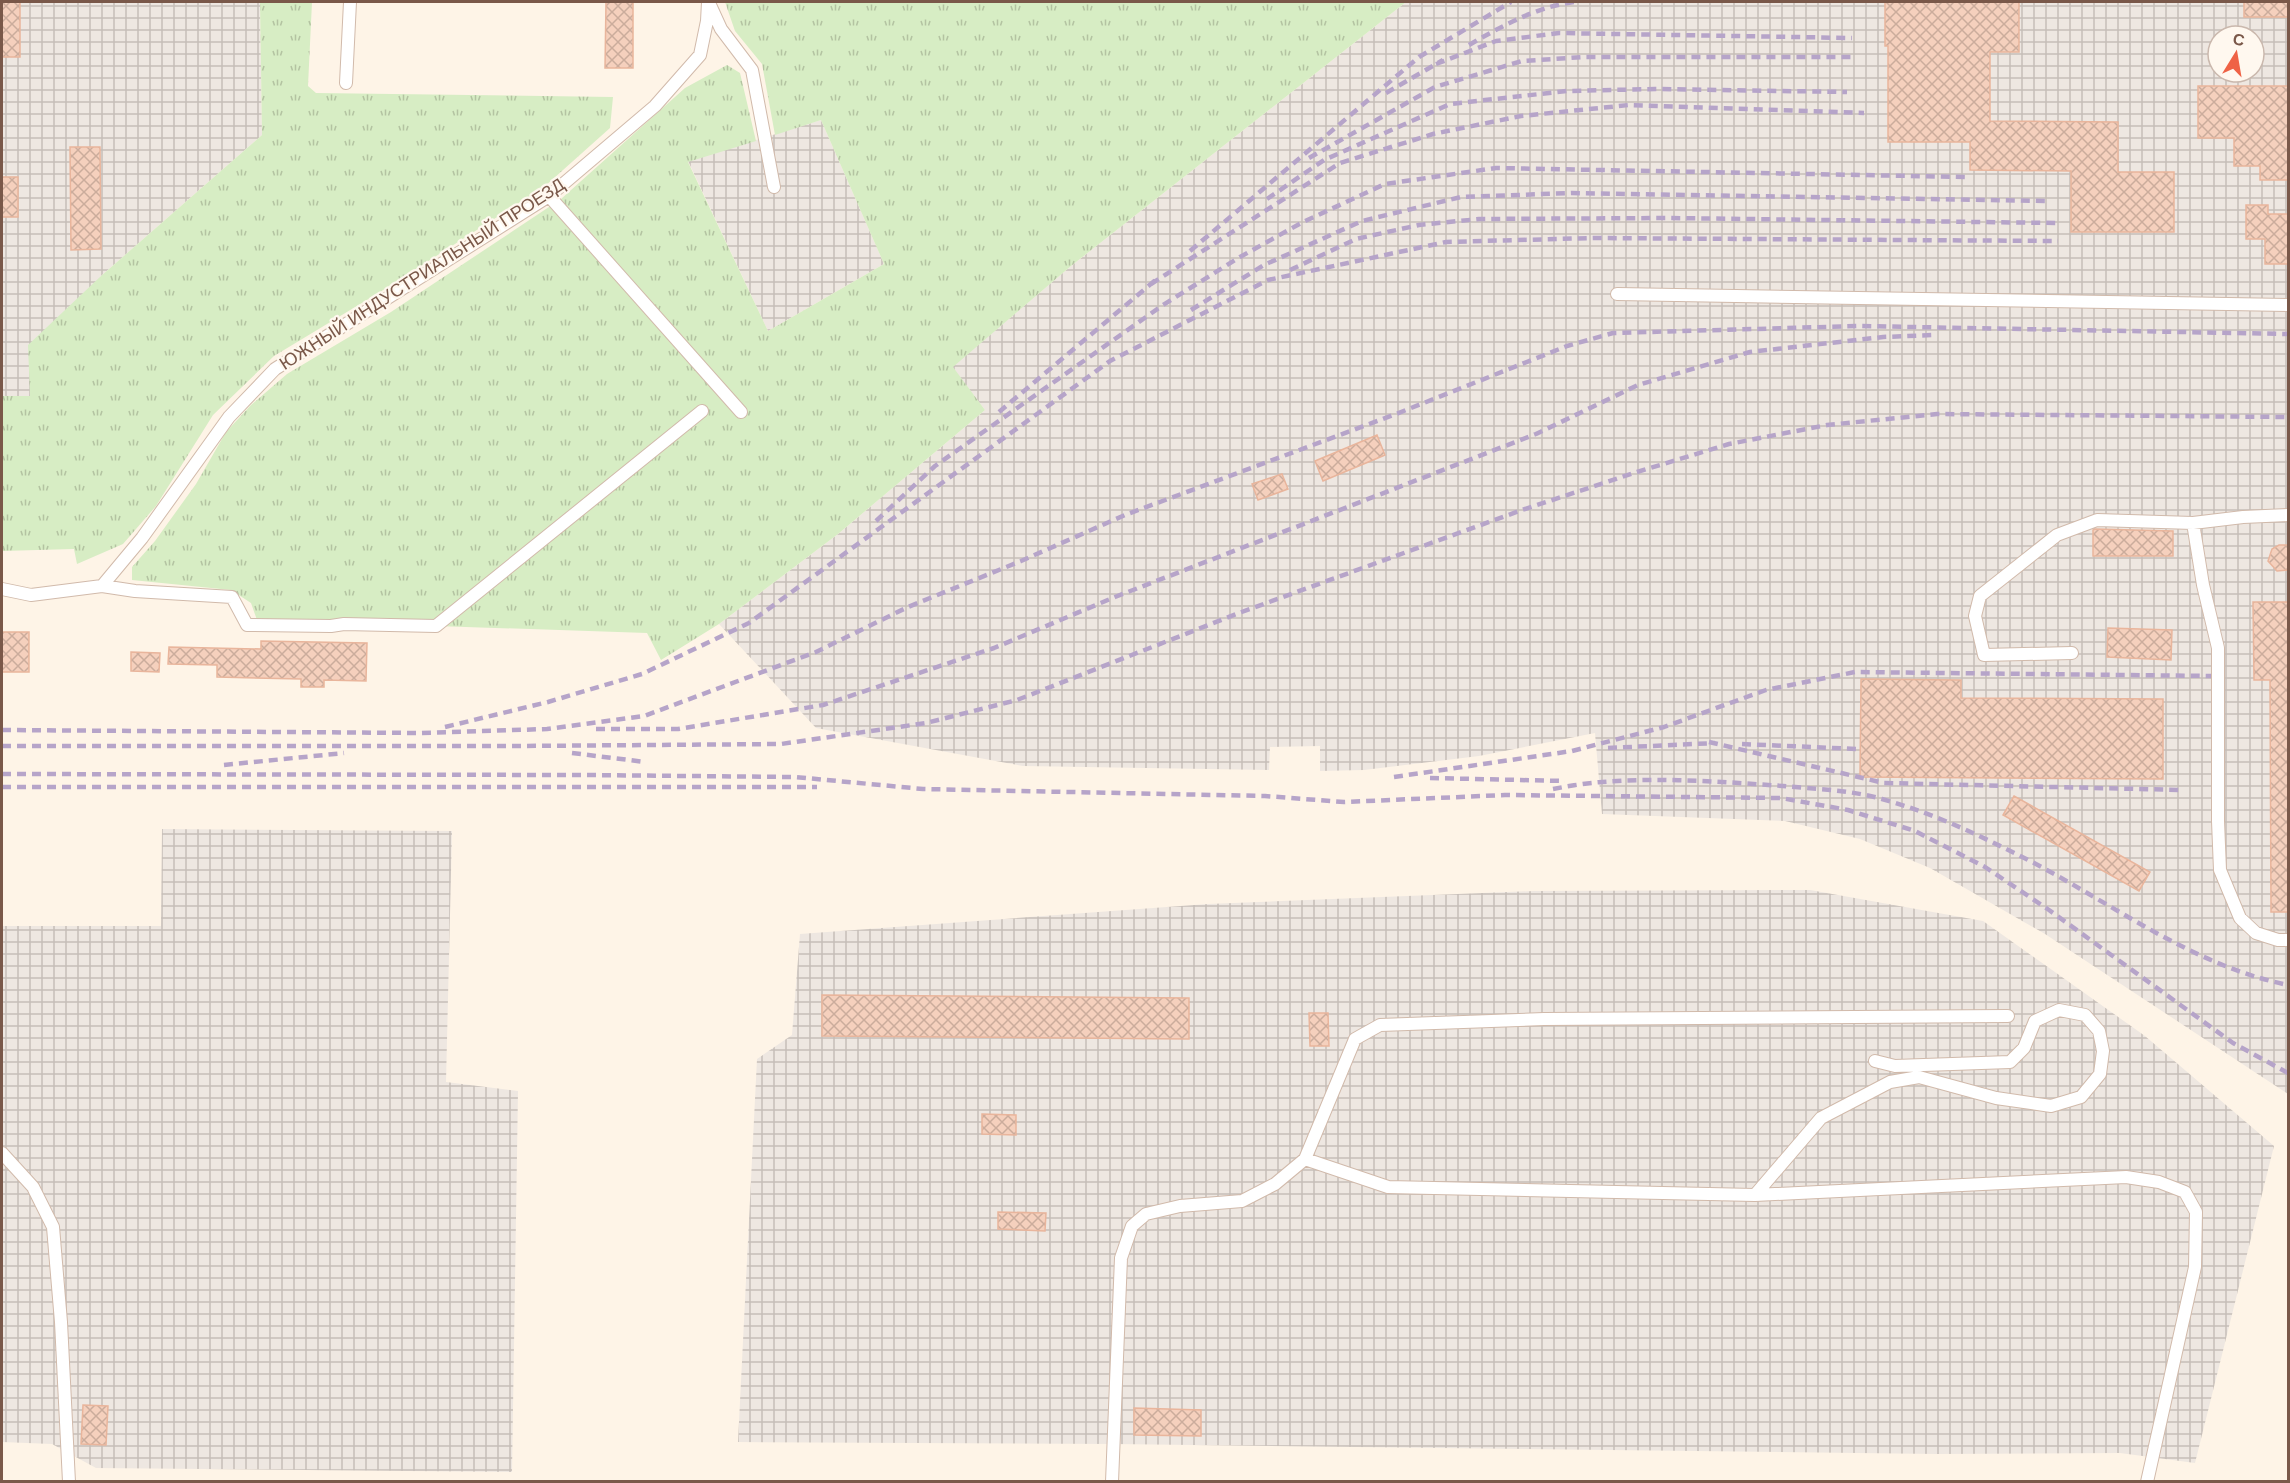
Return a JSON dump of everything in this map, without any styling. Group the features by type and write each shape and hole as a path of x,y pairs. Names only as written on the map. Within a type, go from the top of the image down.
{"lane":[{"path":"346,83 350,2"},
{"path":"708,2 721,29 752,70 774,187"},
{"name":"ЮЖНЫЙ ИНДУСТРИАЛЬНЫЙ ПРОЕЗД","path":"102,586 142,538 229,417 275,369 549,196 655,106 700,55 707,21 708,2"},
{"path":"549,196 741,412"},
{"path":"1617,294 2289,305"},
{"path":"2,589 31,595 102,586 135,591 232,597 247,626 344,624 436,626 702,411"},
{"path":"2072,653 1984,655 1975,616 1980,596 2057,536 2097,520 2193,523 2243,517 2289,515"},
{"path":"2193,523 2203,585 2218,648 2220,870 2240,918 2256,933 2278,940 2289,940"},
{"path":"1755,1195 1821,1118 1890,1082 1919,1077 1996,1098 2051,1106 2081,1097 2100,1074 2103,1051 2099,1031 2085,1016 2059,1011 2035,1021 2024,1048 2010,1062 1895,1066 1875,1061"},
{"path":"1112,1482 1121,1258 1132,1226 1146,1214 1180,1206 1242,1201 1275,1184 1305,1159 1355,1039 1380,1025 1544,1019 2008,1016"},
{"path":"2,1153 33,1187 53,1227 61,1322 69,1482"},
{"path":"1305,1159 1388,1187 1755,1195 2126,1176 2159,1182 2185,1192 2196,1212 2195,1267 2147,1482"}],"shaded area":[{"path":"2,2 260,2 262,135 101,276 30,396 2,396"},
{"path":"1406,2 2288,2 2288,1094 2045,934 1930,868 1860,839 1785,821 1602,814 1595,733 1479,756 1364,770 1320,771 1320,746 1270,747 1269,770 1023,766 816,728 719,624 838,534 985,410 952,367 1071,266"},
{"path":"821,120 884,264 768,331 688,161"},
{"path":"162,829 452,831 446,1082 518,1091 512,1472 96,1468 52,1444 2,1442 2,926 161,926"},
{"path":"1810,890 1983,921 2145,1036 2274,1146 2195,1463 2120,1453 1937,1454 738,1442 757,1059 792,1035 800,934 1208,904 1534,891"}],"green space":[{"path":"260,2 312,2 308,86 316,93 613,97 610,128 544,187 380,292 274,356 213,415 156,506 123,544 77,564 74,549 2,551 2,396 30,396 28,345 101,276 262,135"},
{"path":"725,2 1406,2 1071,266 953,367 985,410 838,534 719,624 661,660 647,633 257,620 251,603 231,590 132,580 132,567 155,541 196,484 226,432 251,405 287,374 391,312 561,199 685,88 727,65 740,73 756,141 688,162 768,331 884,264 821,120 775,135 762,64 735,31"}],"building":[{"path":"2,2 20,2 20,57 2,57"},
{"path":"606,2 633,2 633,68 605,68"},
{"path":"1885,2 2019,2 2019,52 1990,52 1990,121 2118,122 2118,172 2174,172 2174,232 2071,232 2071,171 1970,170 1970,142 1888,142 1888,46 1885,46"},
{"path":"2244,2 2289,2 2289,17 2244,17"},
{"path":"2198,86 2289,86 2289,180 2260,180 2260,166 2234,166 2234,138 2198,138"},
{"path":"70,147 100,147 101,249 71,250"},
{"path":"2,177 18,177 18,217 2,217"},
{"path":"2246,205 2268,205 2268,214 2289,214 2289,264 2265,264 2265,239 2246,239"},
{"path":"1377,435 1385,455 1323,481 1315,461"},
{"path":"1282,474 1288,489 1258,500 1252,484"},
{"path":"2093,530 2173,531 2173,556 2093,556"},
{"path":"2279,545 2289,545 2289,570 2277,571 2268,561 2272,549"},
{"path":"2253,602 2289,602 2289,912 2271,912 2270,680 2254,680"},
{"path":"2108,628 2172,630 2171,660 2107,657"},
{"path":"2,632 29,632 29,672 2,672"},
{"path":"261,641 367,643 366,681 324,680 324,687 301,687 301,679 217,677 217,665 168,664 169,647 261,649"},
{"path":"131,652 160,653 159,672 131,671"},
{"path":"1861,679 1961,680 1961,698 2163,699 2163,779 1860,777"},
{"path":"2014,796 2150,872 2139,891 2003,815"},
{"path":"822,995 1189,998 1189,1039 822,1036"},
{"path":"1309,1013 1328,1013 1329,1046 1310,1046"},
{"path":"982,1114 1016,1115 1016,1135 982,1134"},
{"path":"998,1212 1046,1213 1045,1231 998,1229"},
{"path":"83,1405 108,1406 106,1445 81,1444"},
{"path":"1134,1408 1201,1410 1201,1436 1134,1435"}],"railway":[{"path":"1190,251 1419,57 1511,2"},
{"path":"1469,45 1533,13 1574,2"},
{"path":"1436,64 1496,41 1559,33 1852,38"},
{"path":"1309,158 1435,87 1522,61 1585,57 1853,57"},
{"path":"1386,93 1443,60"},
{"path":"1267,199 1324,160 1450,104 1567,91 1655,89 1847,92"},
{"path":"1151,284 1340,163 1433,134 1521,116 1629,105 1864,113"},
{"path":"876,521 935,466 1163,305 1240,257 1303,222 1385,184 1496,168 1965,177"},
{"path":"1191,310 1264,265 1362,221 1461,197 1572,193 2045,201"},
{"path":"1290,270 1356,239 1419,225 1479,219 1668,218 2058,223"},
{"path":"445,727 548,702 642,674 749,623 1110,361 1268,280 1446,242 1593,238 2058,241"},
{"path":"999,412 1158,278"},
{"path":"2,730 420,733 547,729 644,716 816,652 908,607 1125,515 1396,414 1567,346 1613,333 1859,326 2288,334"},
{"path":"596,729 678,729 823,705 994,648 1115,597 1536,434 1638,385 1750,352 1883,337 1934,335"},
{"path":"2,746 781,744 926,723 1017,700 1239,613 1522,510 1729,444 1827,425 1937,414 2288,417"},
{"path":"1394,777 1572,751 1664,727 1766,690 1855,672 2211,676"},
{"path":"1709,742 1884,783 2182,790"},
{"path":"1608,748 1715,743"},
{"path":"1742,744 1857,749"},
{"path":"224,765 344,753"},
{"path":"572,753 645,762"},
{"path":"2,774 795,777 923,789 1265,796 1344,802 1505,795 1781,798 1848,810 1915,831 1985,867 2049,910 2233,1043 2288,1073"},
{"path":"1430,778 1565,781"},
{"path":"1553,789 1590,783 1647,780 1693,781 1833,790 1882,799 1940,819 2032,862 2156,933 2220,964 2288,985"},
{"path":"2,787 817,787"}]}
